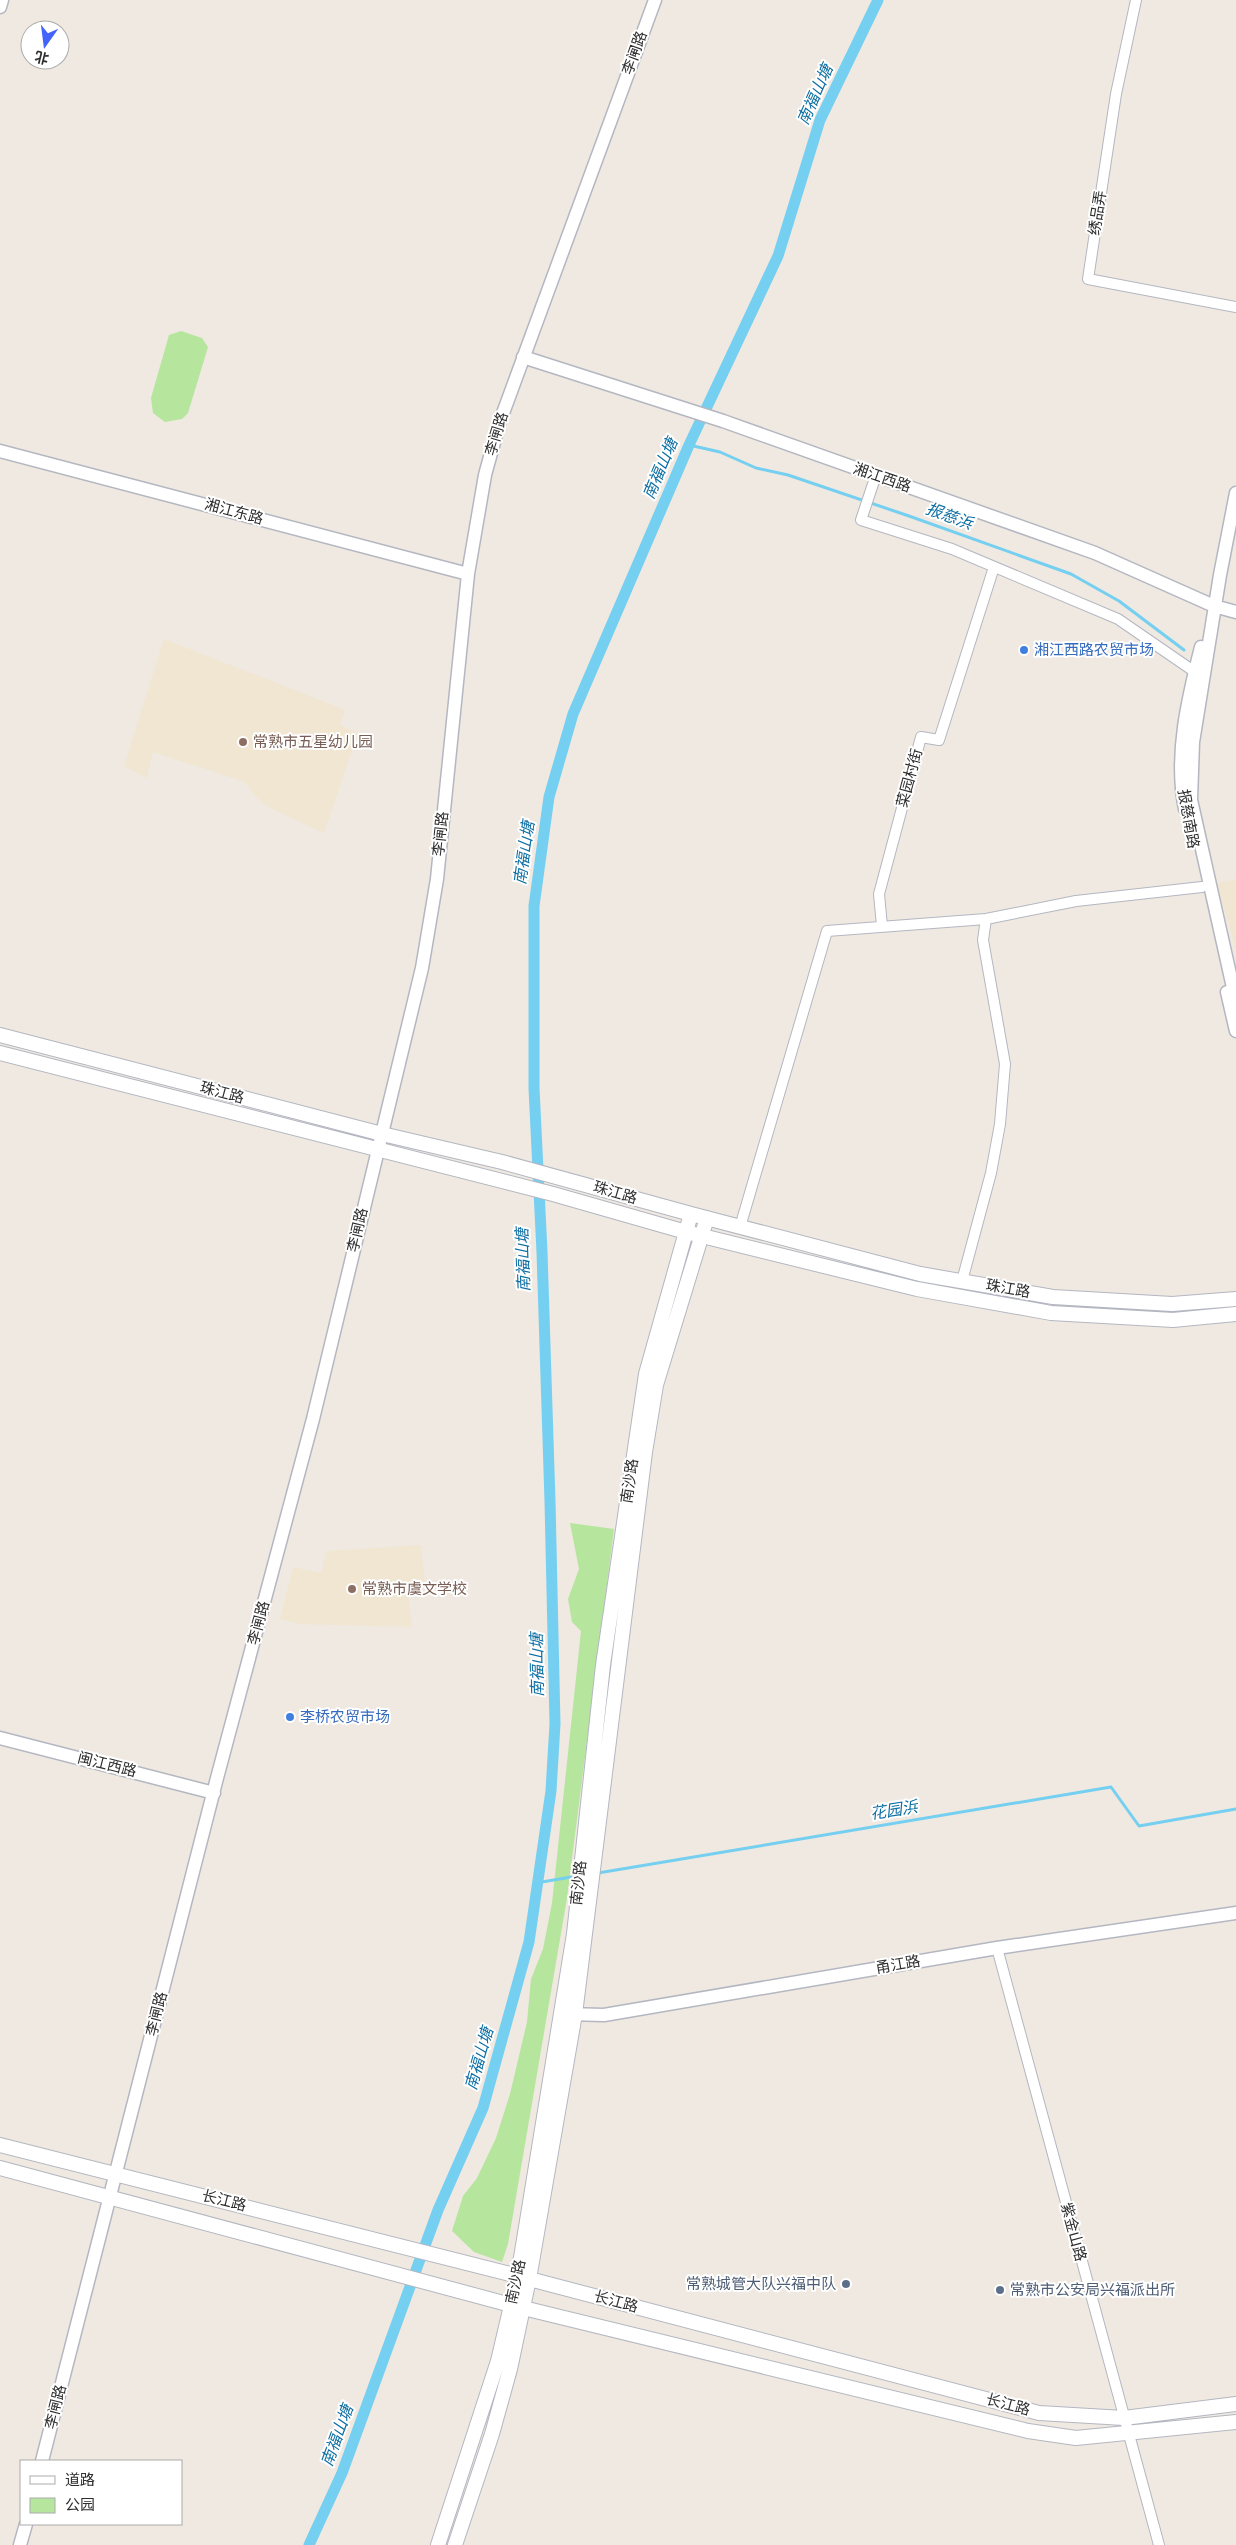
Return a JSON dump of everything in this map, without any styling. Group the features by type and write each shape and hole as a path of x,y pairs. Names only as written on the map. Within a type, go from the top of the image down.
{"main road":[{"name":"珠江路","path":"0,1035 382,1134 502,1162 920,1274 1052,1297 1172,1304 1236,1299"},
{"name":"珠江路","path":"0,1053 553,1194 686,1232 917,1289 1051,1313 1173,1320 1236,1314"},
{"name":"南沙路","path":"588,1864 603,1665 646,1374 691,1214"},
{"name":"南沙路","path":"455,2545 492,2434 524,2278 568,2014 645,1452 656,1385 707,1218"},
{"name":"长江路","path":"0,2145 463,2262 1039,2413 1124,2418 1236,2404"},
{"name":"长江路","path":"0,2168 517,2306 1028,2431 1076,2438 1236,2422"},
{"name":"南沙路","path":"438,2545 517,2306"}],"street":[{"path":"0,7 2,0"},
{"name":"李闸路","path":"42,2460 214,1793 311,1429 422,968 437,879 468,574 485,475 499,424 654,0"},
{"name":"绣品弄","path":"1136,0 1116,94 1088,279 1236,307"},
{"name":"湘江西路","path":"523,357 723,421 1095,553 1214,606 1236,612"},
{"name":"湘江东路","path":"0,451 468,574"},
{"path":"876,475 861,520 952,549 1118,619 1195,672"},
{"name":"报慈南路","path":"1236,493 1214,606 1192,742 1191,800 1236,1001"},
{"name":"菜园村街","path":"882,926 879,894 921,737 939,740 994,567"},
{"name":"报慈南路","path":"1214,606 1207,622 1195,672 1183,742 1181,791 1236,1031"},
{"path":"740,1227 827,932 986,919 1076,901 1202,887"},
{"path":"962,1281 991,1173 1000,1124 1005,1064 983,940 986,919"},
{"name":"闽江西路","path":"0,1738 214,1793"},
{"name":"甬江路","path":"568,2014 604,2015 997,1948 1236,1913"},
{"name":"紫金山路","path":"997,1948 1159,2545"},
{"path":"20,2545 26,2525"}],"shaded area":[{"name":"常熟市五星幼儿园","path":"164,639 345,710 340,725 358,733 324,833 270,808 256,797 245,782 153,752 147,778 124,766"},
{"path":"1236,879 1236,950 1217,883"},
{"name":"常熟市虞文学校","path":"421,1545 425,1586 408,1592 412,1627 299,1624 280,1619 293,1567 321,1573 327,1551"}],"green space":[{"path":"181,331 202,338 208,347 188,413 182,419 165,422 153,413 151,398 169,335"},
{"path":"570,1523 614,1529 567,1898 508,2244 502,2262 474,2252 452,2231 463,2196 477,2178 496,2138 510,2094 527,2022 531,1979 543,1949 552,1903 581,1631 572,1622 568,1599 579,1569"}],"waterway":[{"name":"南福山塘","path":"309,2545 342,2473 438,2210 483,2108 529,1942 551,1791 555,1724 550,1501 542,1252 534,1088 534,906 549,797 573,714 689,445 778,256 820,120 878,0"},
{"name":"报慈浜","path":"689,445 720,452 756,468 788,475 1071,574 1119,601 1184,650"},
{"name":"花园浜","path":"598,1873 1111,1787 1139,1826 1236,1809"},
{"name":"花园浜","path":"536,1883 577,1876"}],"place":[{"name":"湘江西路农贸市场","path":"1024,650"},
{"name":"常熟市五星幼儿园","path":"243,742"},
{"name":"常熟市虞文学校","path":"352,1589"},
{"name":"李桥农贸市场","path":"290,1717"},
{"name":"常熟城管大队兴福中队","path":"846,2284"},
{"name":"常熟市公安局兴福派出所","path":"1000,2290"}]}
